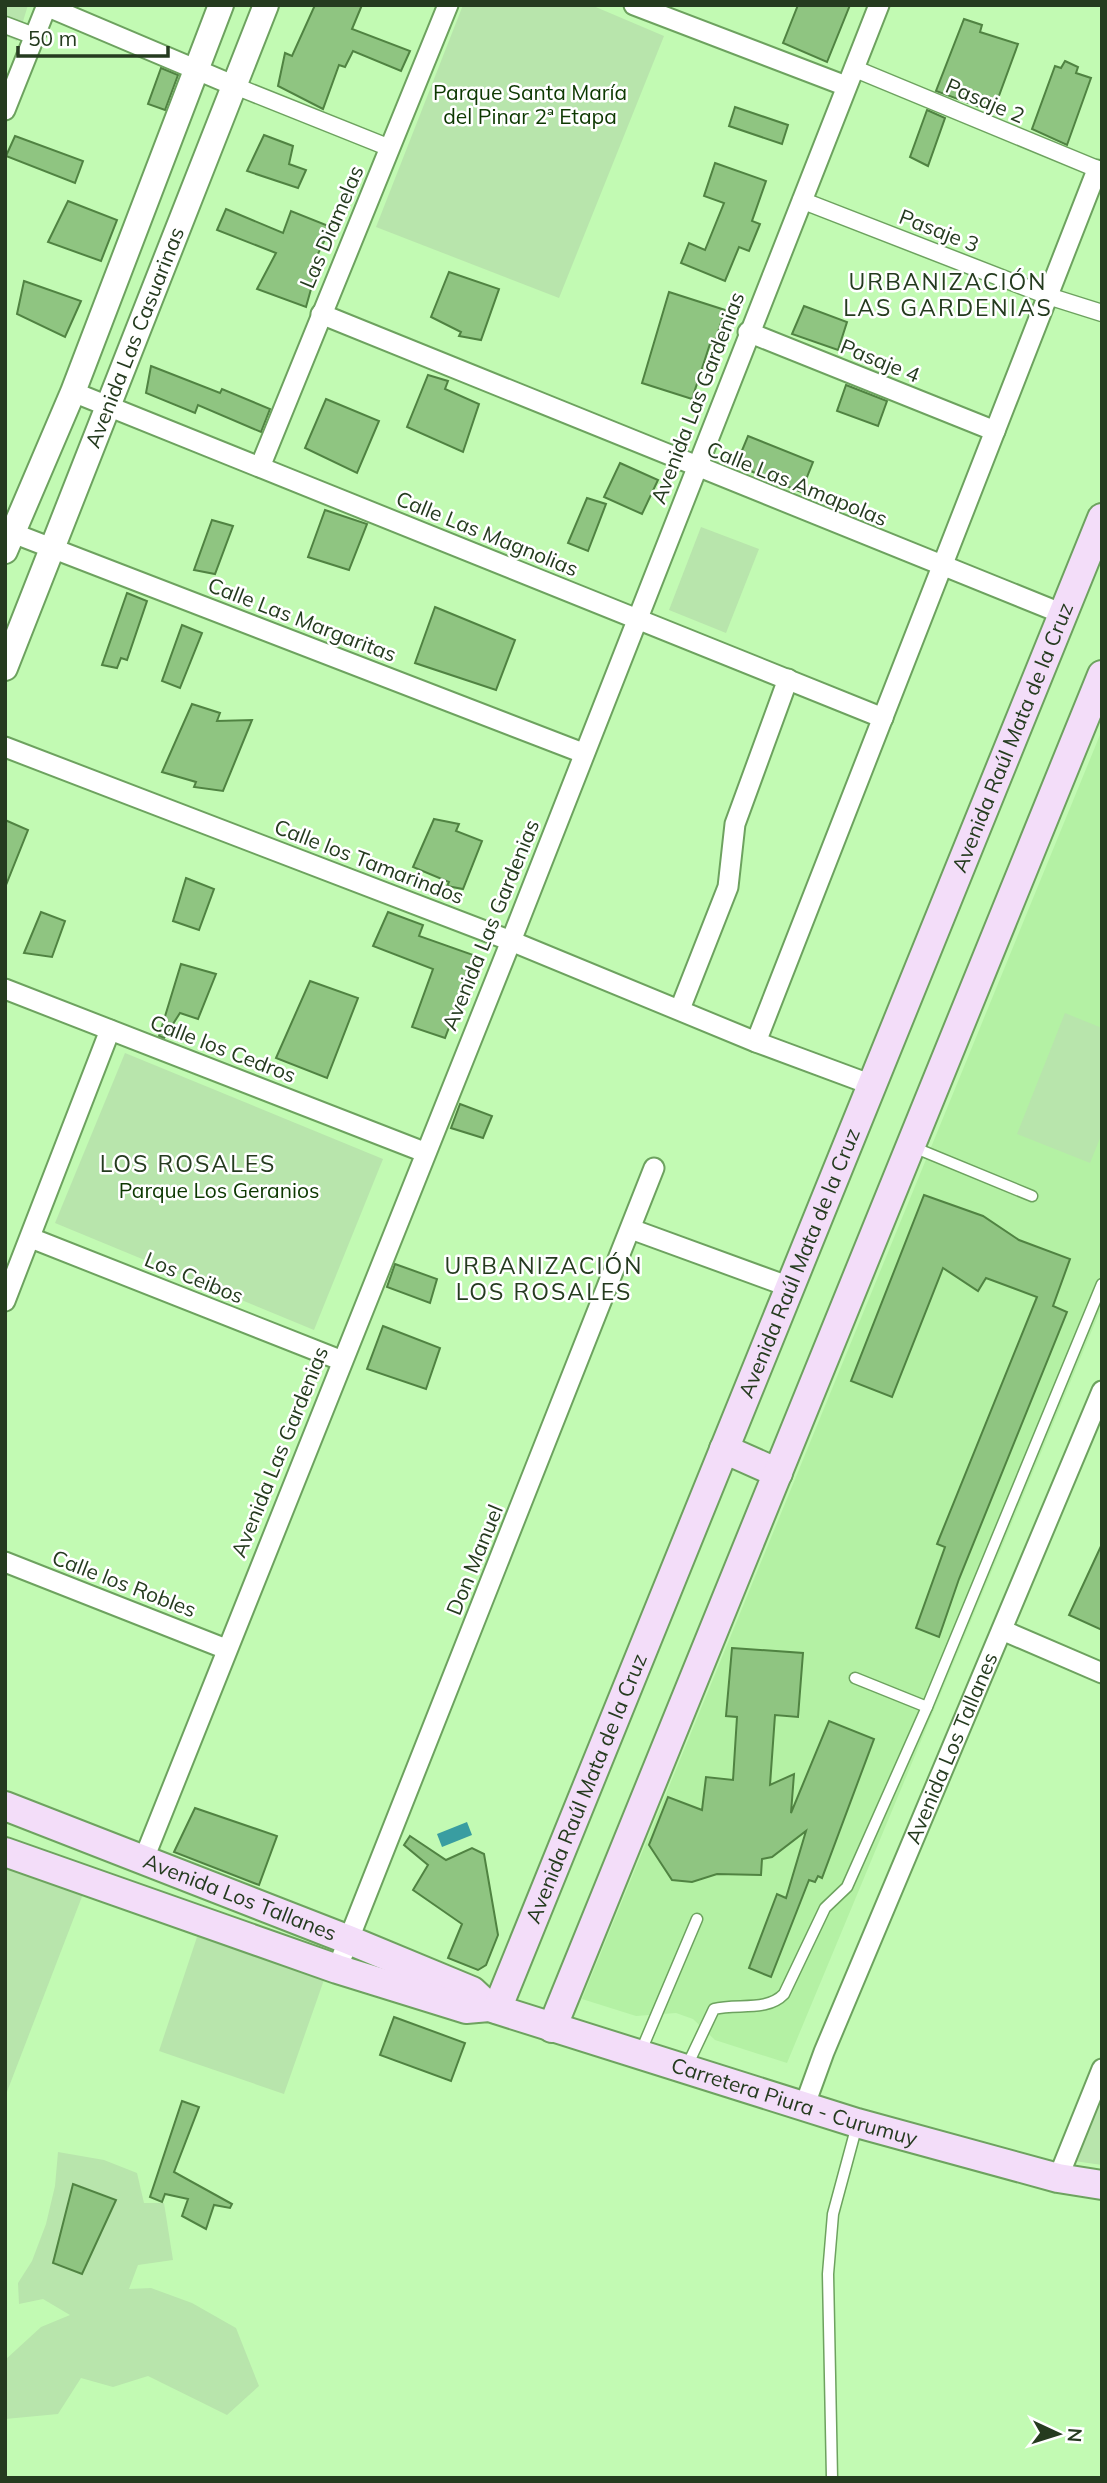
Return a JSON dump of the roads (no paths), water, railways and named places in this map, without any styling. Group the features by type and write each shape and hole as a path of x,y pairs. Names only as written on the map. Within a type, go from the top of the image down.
{"main road":[{"name":"Avenida Raúl Mata de la Cruz","path":"481,2004 724,1449 1102,518"},
{"path":"552,2028 1102,675"},
{"path":"724,1449 778,1473"},
{"name":"Avenida Los Tallanes","path":"5,1806 349,1940 481,2004"},
{"name":"Avenida Los Tallanes","path":"5,1852 337,1969 481,2004"},
{"name":"Carretera Piura - Curumuy","path":"481,2004 857,2123 1058,2178 1102,2185"}],"street":[{"name":"Avenida Las Casuarinas","path":"8,538 73,392 221,5"},
{"name":"Avenida Las Casuarinas","path":"5,668 267,5"},
{"name":"Las Diamelas","path":"260,467 448,5"},
{"path":"634,5 850,77"},
{"name":"Avenida Las Gardenias","path":"143,1861 340,1360 511,941 748,332 879,5"},
{"path":"5,110 47,6 390,148"},
{"path":"5,25 34,36"},
{"name":"Pasaje 2","path":"850,77 1100,166"},
{"path":"756,1042 1100,166"},
{"name":"Pasaje 3","path":"801,200 1048,296 1102,313"},
{"name":"Calle Las Amapolas","path":"321,314 695,468 1063,614"},
{"name":"Pasaje 4","path":"748,332 995,431"},
{"name":"Calle Las Magnolias","path":"73,392 883,718"},
{"name":"Calle Las Margaritas","path":"8,538 51,547 583,753"},
{"path":"680,1009 728,887 735,824 788,679"},
{"name":"Calle los Tamarindos","path":"5,747 511,941 756,1042 872,1085"},
{"name":"Calle los Cedros","path":"5,989 424,1152"},
{"path":"5,1301 110,1030"},
{"name":"Don Manuel","path":"337,1969 654,1168"},
{"path":"631,1229 790,1287"},
{"name":"Los Ceibos","path":"31,1238 340,1360"},
{"name":"Avenida Los Tallanes","path":"804,2107 824,2052 1102,1391"},
{"name":"Calle los Robles","path":"5,1562 226,1649"},
{"path":"1002,1630 1102,1673"},
{"path":"1058,2178 1102,2069"}],"lane":[{"path":"910,1146 1032,1196"},
{"path":"685,2070 715,2009 777,2002 784,1994 825,1908 847,1887 927,1707 1102,1284"},
{"path":"855,1678 927,1707"},
{"path":"639,2055 697,1919"},
{"path":"832,2478 829,2261 833,2214 857,2123"}],"water":[{"path":"467,1822 472,1835 442,1847 437,1834"}],"district":[{"name":"URBANIZACIÓN LAS GARDENIAS","path":"948,295"},
{"name":"LOS ROSALES","path":"188,1164"},
{"name":"URBANIZACIÓN LOS ROSALES","path":"544,1279"}],"park label":[{"name":"Parque Santa María del Pinar 2ª Etapa","path":"530,105"},
{"name":"Parque Los Geranios","path":"219,1191"}]}
